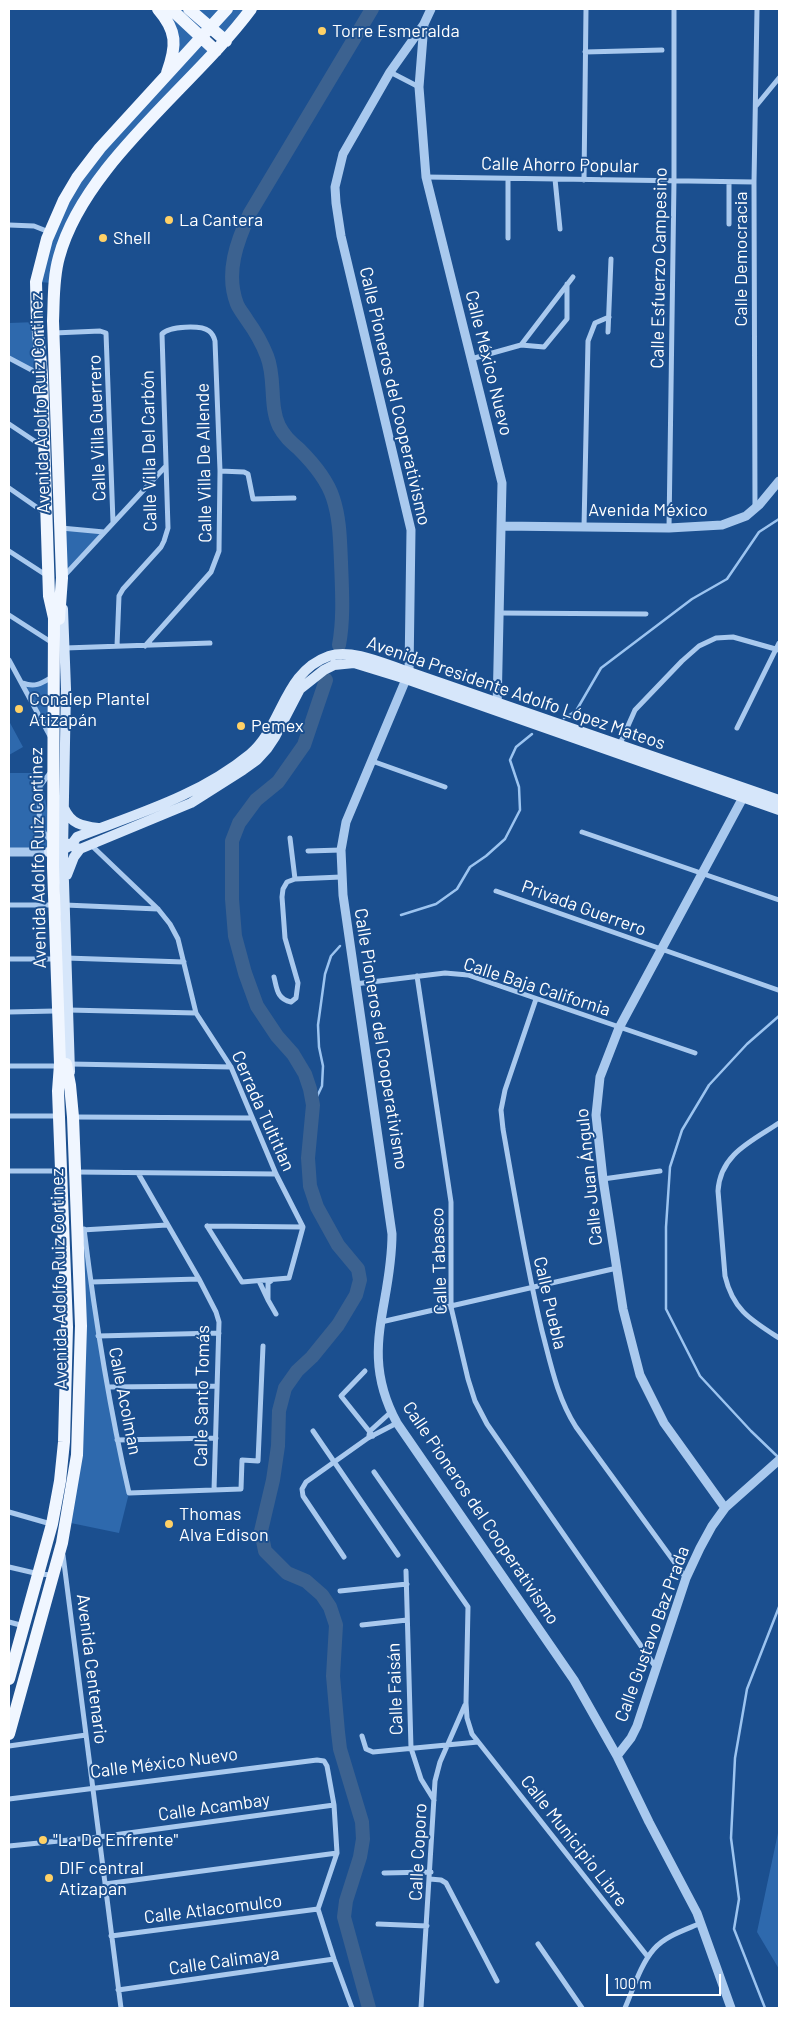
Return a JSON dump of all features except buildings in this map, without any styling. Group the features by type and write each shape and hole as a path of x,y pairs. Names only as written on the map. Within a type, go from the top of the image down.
{"main road":[{"path":"158,9 169,22 174,39 173,54 164,80"},
{"path":"171,9 216,51"},
{"path":"189,9 226,41"},
{"name":"Avenida Adolfo Ruiz Cortinez","path":"9,1676 39,1574 52,1524 60,1481 63,1453 67,1327 58,1091 63,1064 68,1010 65,889 74,846 64,807 65,648 55,596 48,577 42,375 37,322 37,278 50,232 64,200 77,178 100,148 227,9"},
{"name":"Avenida Adolfo Ruiz Cortinez","path":"9,1734 62,1542 77,1455 81,1326 80,1230 73,1117 70,1085 63,1064 54,1011 50,905 51,642 55,596 62,578 53,333 54,279 66,236 85,200 107,168 226,41 251,9"},
{"path":"43,252 59,256"},
{"path":"37,278 54,279"},
{"name":"Avenida Adolfo Ruiz Cortinez","path":"55,596 53,867 63,1064"},
{"name":"Avenida Presidente Adolfo López Mateos","path":"74,846 77,837 174,801 208,782 250,753 264,738 293,683 324,658 343,653 356,655 497,708 746,794 779,810"},
{"name":"Avenida Presidente Adolfo López Mateos","path":"49,852 74,846 191,803 243,770 257,760 276,736 300,689 324,670 334,665 354,663 408,676"},
{"path":"50,718 57,746 56,834 74,846 65,889"},
{"name":"Avenida Presidente Adolfo López Mateos","path":"746,794 779,800"},
{"path":"64,807 70,818 76,823 99,828"},
{"path":"54,985 67,985"},
{"path":"63,1453 77,1455"}],"street":[{"path":"424,24 431,9"},
{"path":"584,180 586,9"},
{"name":"Calle Esfuerzo Campesino","path":"669,528 674,181 674,9"},
{"name":"Calle Democracia","path":"755,509 754,182 757,9"},
{"name":"Calle Pioneros del Cooperativismo","path":"424,24 390,72 343,154 335,187 341,236 411,530 408,676 346,822 341,850 341,877 392,1234 390,1269 377,1346 377,1366 381,1385 391,1412 397,1422 574,1680 617,1756 701,1922 731,2008"},
{"name":"Calle México Nuevo","path":"424,24 419,87 426,177 502,483 497,708"},
{"path":"585,52 662,50"},
{"path":"390,72 419,87"},
{"path":"756,107 779,78"},
{"name":"Calle Ahorro Popular","path":"426,177 754,182"},
{"path":"508,179 508,238"},
{"path":"555,179 560,229"},
{"path":"729,182 729,224"},
{"path":"9,225 29,225 50,232"},
{"path":"608,332 611,259"},
{"path":"521,345 573,277"},
{"path":"471,359 521,345 544,347 567,319 567,284"},
{"path":"584,527 588,341 595,324 609,317"},
{"name":"Calle Villa De Allende","path":"145,646 203,581 216,561 220,536 220,471 215,341 213,334 202,328 171,328 165,330"},
{"name":"Calle Villa Del Carbón","path":"117,646 119,596 123,589 161,547 167,535 161,340 165,330"},
{"name":"Calle Villa Guerrero","path":"53,333 100,331 106,334 114,522"},
{"path":"9,358 42,375"},
{"path":"9,424 44,448"},
{"path":"62,578 165,467"},
{"path":"220,471 244,472 248,474 253,499 294,498"},
{"name":"Avenida México","path":"501,526 669,528 722,525 746,516 755,509 779,481"},
{"path":"9,488 46,513"},
{"path":"61,528 104,532"},
{"path":"9,551 48,577"},
{"path":"500,613 646,614"},
{"path":"9,615 51,642"},
{"path":"618,750 635,710 682,661 700,646 716,638 733,637 778,650"},
{"path":"65,648 210,642"},
{"path":"737,728 778,650 779,642"},
{"path":"9,660 50,736"},
{"path":"23,683 30,686 38,685 52,676"},
{"path":"371,760 445,787"},
{"name":"Calle Juan Ángulo","path":"725,1508 664,1423 640,1375 632,1348 617,1268 596,1115 597,1096 603,1068 619,1028 746,794"},
{"path":"582,832 779,900"},
{"path":"290,838 295,879"},
{"name":"Cerrada Tultitlan","path":"74,846 158,909 170,924 178,939 196,1013 231,1066 276,1174 303,1228"},
{"path":"308,851 341,850"},
{"path":"9,852 49,852"},
{"path":"274,977 278,995 284,1001 291,1002 296,998 298,982 285,938 283,889 288,882 295,879 341,877"},
{"name":"Privada Guerrero","path":"496,892 778,990"},
{"path":"9,905 50,905"},
{"path":"65,905 158,909"},
{"path":"66,958 184,962"},
{"path":"9,959 52,959"},
{"name":"Calle Baja California","path":"356,984 445,973 468,975 694,1053"},
{"name":"Calle Tabasco","path":"417,976 451,1202 451,1307 475,1401 487,1424 657,1669"},
{"name":"Calle Puebla","path":"536,998 504,1090 501,1110 532,1289 557,1391 564,1409 686,1578"},
{"path":"68,1010 196,1013"},
{"path":"9,1012 54,1011"},
{"path":"9,1066 63,1064 231,1066"},
{"path":"9,1116 59,1116"},
{"path":"73,1117 252,1118"},
{"path":"779,1123 728,1160 718,1181 718,1191 724,1276 727,1287 732,1299 743,1313 779,1338"},
{"path":"9,1171 61,1171"},
{"path":"75,1172 276,1174"},
{"path":"604,1179 660,1172"},
{"name":"Calle Santo Tomás","path":"138,1173 216,1312 219,1322 214,1490"},
{"path":"80,1230 167,1225"},
{"path":"207,1226 303,1228 289,1278 242,1282 207,1226"},
{"name":"Calle Acolman","path":"80,1230 91,1282 98,1336 117,1440 129,1493 214,1490"},
{"path":"381,1322 532,1289 617,1268"},
{"path":"91,1282 198,1279"},
{"path":"268,1300 268,1283 271,1280"},
{"path":"259,1281 276,1314"},
{"path":"98,1336 218,1333"},
{"path":"214,1490 240,1489 242,1460 258,1461 263,1346"},
{"path":"364,1371 341,1396 342,1400 370,1435"},
{"path":"108,1387 216,1386"},
{"path":"344,1557 303,1496 302,1489 306,1482 370,1435 391,1412"},
{"path":"370,1435 397,1422"},
{"path":"313,1431 398,1555"},
{"path":"117,1440 216,1438"},
{"name":"Calle Gustavo Baz Prada","path":"617,1756 631,1738 637,1726 686,1578 708,1533 725,1508 778,1461"},
{"name":"Calle Coporo","path":"374,1472 468,1607 466,1703 469,1727 478,1742"},
{"path":"9,1512 52,1524"},
{"name":"Avenida Centenario","path":"62,1542 121,2008"},
{"path":"9,1567 39,1574 53,1575"},
{"name":"Calle Faisán","path":"406,1571 411,1748 421,1779 434,1800"},
{"path":"340,1591 406,1584"},
{"path":"362,1625 407,1620"},
{"path":"9,1622 24,1626"},
{"name":"Calle Coporo","path":"421,2008 437,1771 466,1703"},
{"path":"9,1746 86,1735"},
{"path":"362,1736 364,1745 369,1751 478,1742"},
{"name":"Calle Municipio Libre","path":"478,1742 648,1957"},
{"name":"Calle México Nuevo","path":"9,1799 308,1761 324,1761 327,1766 334,1805"},
{"path":"334,1805 337,1853 318,1909 352,2008"},
{"name":"Calle Acambay","path":"9,1846 99,1837 334,1805"},
{"path":"105,1884 337,1853"},
{"path":"384,1873 431,1872"},
{"path":"430,1879 441,1880 446,1883 497,1981"},
{"name":"Calle Atlacomulco","path":"112,1936 318,1909"},
{"path":"625,2008 648,1957 662,1942 701,1922"},
{"path":"378,1924 427,1926"},
{"path":"538,1944 582,2008"},
{"name":"Calle Calimaya","path":"118,1990 334,1960"}],"shaded area":[{"path":"158,9 251,9 226,41 211,27 202,38 216,51 88,195 54,283 36,282 64,200 165,78 173,54"},
{"path":"37,322 42,375 9,358 9,323"},
{"path":"61,528 104,532 62,578"},
{"path":"52,677 50,736 23,683 30,686"},
{"path":"9,721 23,747 9,755"},
{"path":"9,773 41,773 50,828 49,852 9,852"},
{"path":"84,1229 91,1282 129,1493 119,1533 66,1522 70,1498"},
{"path":"779,1833 779,1969 757,1932"}],"waterway":[{"path":"339,645 342,625 342,593 339,530 335,506 327,484 319,472 285,436 279,426 274,409 270,364 261,342 237,304 232,281 232,269 237,246 250,213 372,9"},
{"path":"564,718 576,711 601,668 692,599 727,579 759,532 779,519"},
{"path":"326,680 304,745 278,782 256,800 239,823 232,841 232,899 235,936 245,973 257,1006 277,1036 293,1054 305,1074 310,1089 313,1105 308,1158 310,1186 317,1207 338,1245 358,1269 360,1280 356,1295 338,1325 312,1357 297,1371 285,1388 279,1411 278,1446 273,1480 261,1531 265,1551 287,1573 306,1581 322,1595 330,1607 336,1625 333,1676 340,1749 362,1822 363,1839 360,1857 346,1901 344,1917 369,2008"},
{"path":"401,915 436,904 457,889 470,867 505,839 520,810 519,787 510,760 516,747 532,734"},
{"path":"313,1105 322,1086 323,1066 319,1047 318,1025 325,974 331,956 340,946"},
{"path":"779,1016 747,1044 709,1085 682,1130 670,1167 666,1227 666,1309 700,1376 779,1458"},
{"path":"765,2008 734,1929 739,1899 731,1838 735,1758 747,1689 779,1607"}],"place":[{"name":"Torre Esmeralda","path":"322,31"},
{"name":"La Cantera","path":"169,220"},
{"name":"Shell","path":"103,238"},
{"name":"Conalep Plantel Atizapán","path":"19,709"},
{"name":"Pemex","path":"241,726"},
{"name":"Thomas Alva Edison","path":"169,1524"},
{"name":"\"La De Enfrente\"","path":"43,1840"},
{"name":"DIF central Atizapan","path":"49,1878"}]}
